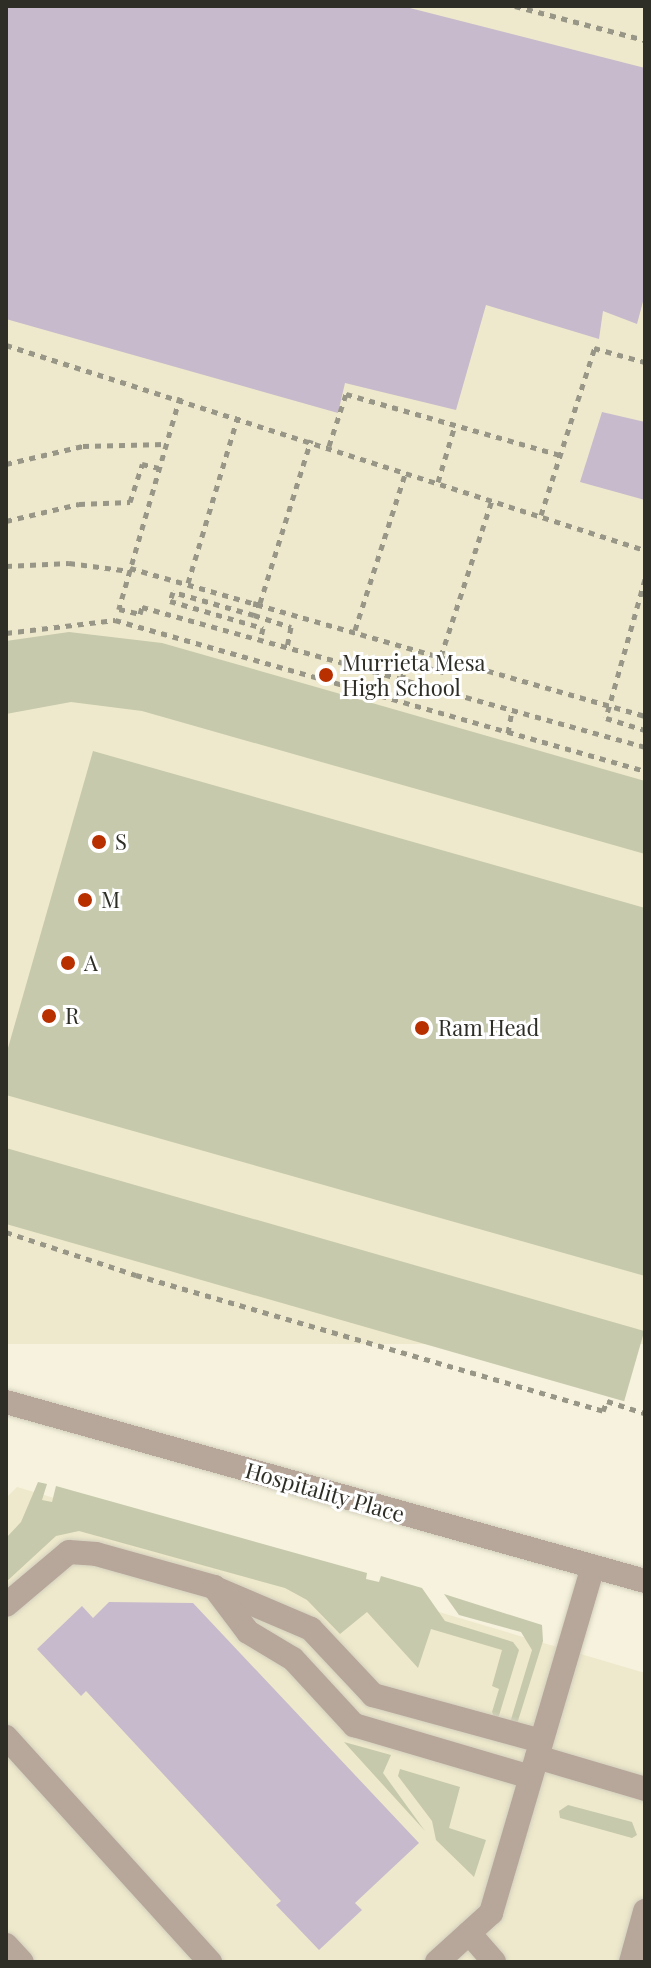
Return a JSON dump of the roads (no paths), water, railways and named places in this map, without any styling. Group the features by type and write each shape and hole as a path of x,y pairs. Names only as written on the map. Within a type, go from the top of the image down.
{"street":[{"name":"Hospitality Place","path":"6,1402 645,1581"},
{"path":"6,1605 69,1552 96,1554 214,1587 311,1629 373,1695 536,1758 645,1789"},
{"path":"437,1962 491,1913 593,1567"},
{"path":"214,1587 248,1632 293,1659 354,1725 536,1758"},
{"path":"6,1737 210,1962"},
{"path":"631,1962 645,1911"},
{"path":"469,1933 494,1962"},
{"path":"6,1945 22,1962"}],"place":[{"name":"Murrieta Mesa High School","path":"326,675"},
{"name":"S","path":"99,842"},
{"name":"M","path":"85,900"},
{"name":"A","path":"68,963"},
{"name":"R","path":"49,1016"},
{"name":"Ram Head","path":"422,1028"}]}
